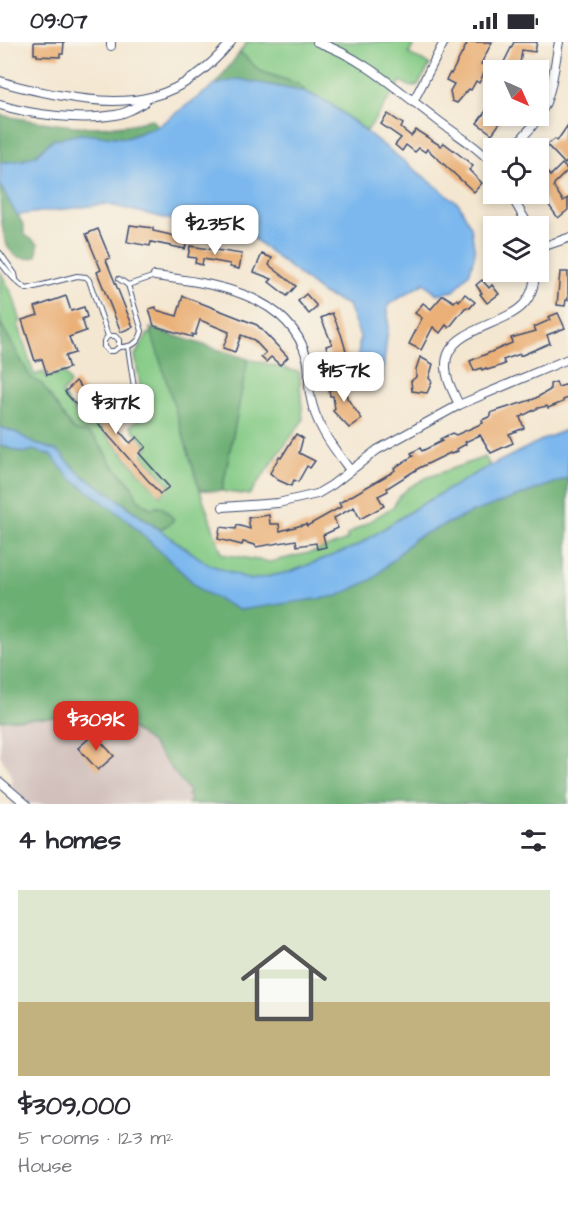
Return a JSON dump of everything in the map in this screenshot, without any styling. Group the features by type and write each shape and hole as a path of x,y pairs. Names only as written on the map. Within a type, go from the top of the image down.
{"street":[{"path":"0,105 22,112 53,116 115,116 188,81 231,42"},
{"path":"317,42 352,58 483,156"},
{"path":"413,102 444,42"},
{"path":"521,138 538,120 546,104 559,42"},
{"path":"0,81 18,88 94,101 137,101 156,97"},
{"path":"549,244 568,238"},
{"path":"155,276 236,290 260,302 291,327 308,361 310,394 317,421 331,445 351,470"},
{"path":"459,405 447,375 446,364 449,353 457,342 472,332 521,307 532,290 534,282"},
{"path":"223,507 278,503 306,498 324,490 377,450 459,405 568,359"},
{"path":"0,782 26,804"}],"lane":[{"path":"0,253 22,287 31,289 77,276 86,277 108,336"},
{"path":"0,262 12,278 16,279"},
{"path":"128,285 155,276"},
{"path":"108,336 104,341 106,349 114,351 119,347 132,346 142,331 128,285 119,279"},
{"path":"108,336 117,338 119,347"},
{"path":"128,347 138,414"}],"shaded area":[{"path":"94,701 151,743 190,791 187,796 191,799 188,804 11,804 13,800 12,777 0,755 0,720 79,716"}],"green space":[{"path":"247,42 415,42 409,54 430,65 418,85 411,87 401,81 367,131 329,103 306,92 298,84 260,71 240,52"},
{"path":"240,52 260,71 298,84 306,92 279,88 215,85"},
{"path":"0,115 56,124 96,127 134,124 151,119 158,126 127,138 80,134 52,140 36,155 23,160 0,163"},
{"path":"0,185 24,226 24,234 38,244 37,256 19,257 8,247 2,227"},
{"path":"0,271 13,296 21,322 18,323 34,375 44,372 46,378 64,372 70,383 62,393 86,428 94,421 160,496 170,486 142,454 148,447 130,426 145,415 135,355 148,334 152,333 222,554 270,562 317,551 347,540 347,535 393,507 408,488 426,478 485,457 490,466 419,506 357,546 290,572 251,580 208,564 159,529 165,527 159,506 150,508 138,499 131,485 111,463 105,451 88,433 76,431 71,427 42,385 31,378 0,322"},
{"path":"0,322 31,378 42,384 71,427 95,438 111,463 131,485 138,499 150,508 162,507 174,519 170,524 159,529 80,474 57,451 33,443 17,433 0,427"},
{"path":"150,328 248,359 222,491 200,490"},
{"path":"248,359 299,372 303,420 249,495 222,491"},
{"path":"0,445 23,453 33,450 51,455 70,478 125,518 202,591 373,579 415,538 468,514 568,478 568,804 188,804 191,799 187,796 189,791 151,743 95,701 79,716 0,720"}],"water":[{"path":"238,79 306,92 329,103 459,204 471,227 475,253 470,272 454,291 437,294 424,283 388,305 382,382 367,389 356,377 360,336 348,305 323,294 248,234 217,225 194,225 106,204 17,215 0,185 0,163 23,160 36,155 52,140 80,134 127,138 158,126 215,85"},
{"path":"0,427 17,433 33,443 58,451 80,474 208,564 251,580 290,572 357,546 419,506 480,471 568,429 568,478 468,514 415,538 373,579 338,596 239,610 202,591 125,518 70,478 51,455 33,450 23,453 0,445"}],"building":[{"path":"34,42 64,42 63,54 60,54 60,57 37,56 34,54"},
{"path":"468,42 492,42 481,64 483,75 479,83 476,81 471,90 469,89 457,103 452,101 450,91 454,84 446,80"},
{"path":"514,42 537,42 535,52 522,50 520,60 505,60"},
{"path":"388,114 403,124 401,128 411,136 416,130 441,146 444,143 473,166 469,170 482,183 474,192 427,149 425,152 419,148 415,152 406,145 402,151 395,145 401,138 381,124"},
{"path":"483,115 483,126 498,126 492,134 477,123"},
{"path":"568,125 568,160 565,164 549,147 549,144 555,139 557,141"},
{"path":"562,164 568,170 554,184 554,187 563,201 568,198 568,210 558,218 548,204 549,175"},
{"path":"130,225 153,228 153,231 180,237 180,234 188,235 185,249 151,242 150,246 127,242"},
{"path":"98,229 110,258 106,260 133,327 121,332 97,272 101,270 86,234"},
{"path":"190,246 242,254 239,269 230,267 230,264 203,259 202,265 195,263 196,258 188,257"},
{"path":"262,254 272,258 269,265 296,286 287,296 269,282 272,279 254,272"},
{"path":"560,272 568,272 568,300 565,306 557,305"},
{"path":"482,280 489,288 492,285 499,294 487,303 476,285"},
{"path":"306,294 316,305 316,308 309,314 298,301"},
{"path":"465,294 475,302 470,308 465,308 449,328 446,325 440,333 433,327 421,350 409,344 422,318 415,313 423,303 431,309 443,295 454,302 457,299 459,301"},
{"path":"66,296 71,311 84,307 87,317 82,319 86,331 69,337 75,353 65,356 69,368 47,375 42,359 35,361 22,320 38,315 35,307"},
{"path":"183,296 257,325 288,357 280,365 271,357 266,362 261,357 266,353 254,340 241,335 235,352 223,348 229,332 200,320 195,335 192,334 192,337 154,326 149,309 156,307 156,310 177,316"},
{"path":"332,313 349,361 334,367 326,346 332,344 321,318"},
{"path":"558,313 565,328 547,335 550,343 520,356 520,354 503,360 505,364 497,367 474,371 470,361 512,343 511,338 536,331 534,327 550,320 548,317"},
{"path":"420,357 433,364 429,378 432,382 427,393 412,391 411,381 416,377"},
{"path":"344,376 347,398 362,419 349,428 333,411 335,409 333,396 330,396 329,390 333,389 333,379"},
{"path":"76,381 130,443 137,437 146,447 139,453 169,487 160,494 94,419 91,422 65,392"},
{"path":"556,382 558,387 568,384 568,398 548,408 547,406 538,408 520,417 524,428 509,434 513,443 491,453 480,435 465,442 466,444 457,449 458,451 419,468 387,488 388,491 378,496 384,506 360,519 354,507 334,518 338,528 323,535 326,547 317,549 316,543 297,546 296,540 256,547 243,542 242,545 218,539 220,527 236,529 237,525 250,529 248,518 269,515 270,524 279,524 280,531 306,524 307,526 341,507 339,503 391,473 395,470 394,468 413,456 411,453 420,448 422,451 452,433 456,435 483,423 482,420 491,416 490,413 534,399 550,390 550,384"},
{"path":"296,434 303,438 299,453 315,461 310,468 307,466 298,482 294,480 291,486 270,473"},
{"path":"94,734 114,756 98,770 78,748"}]}
